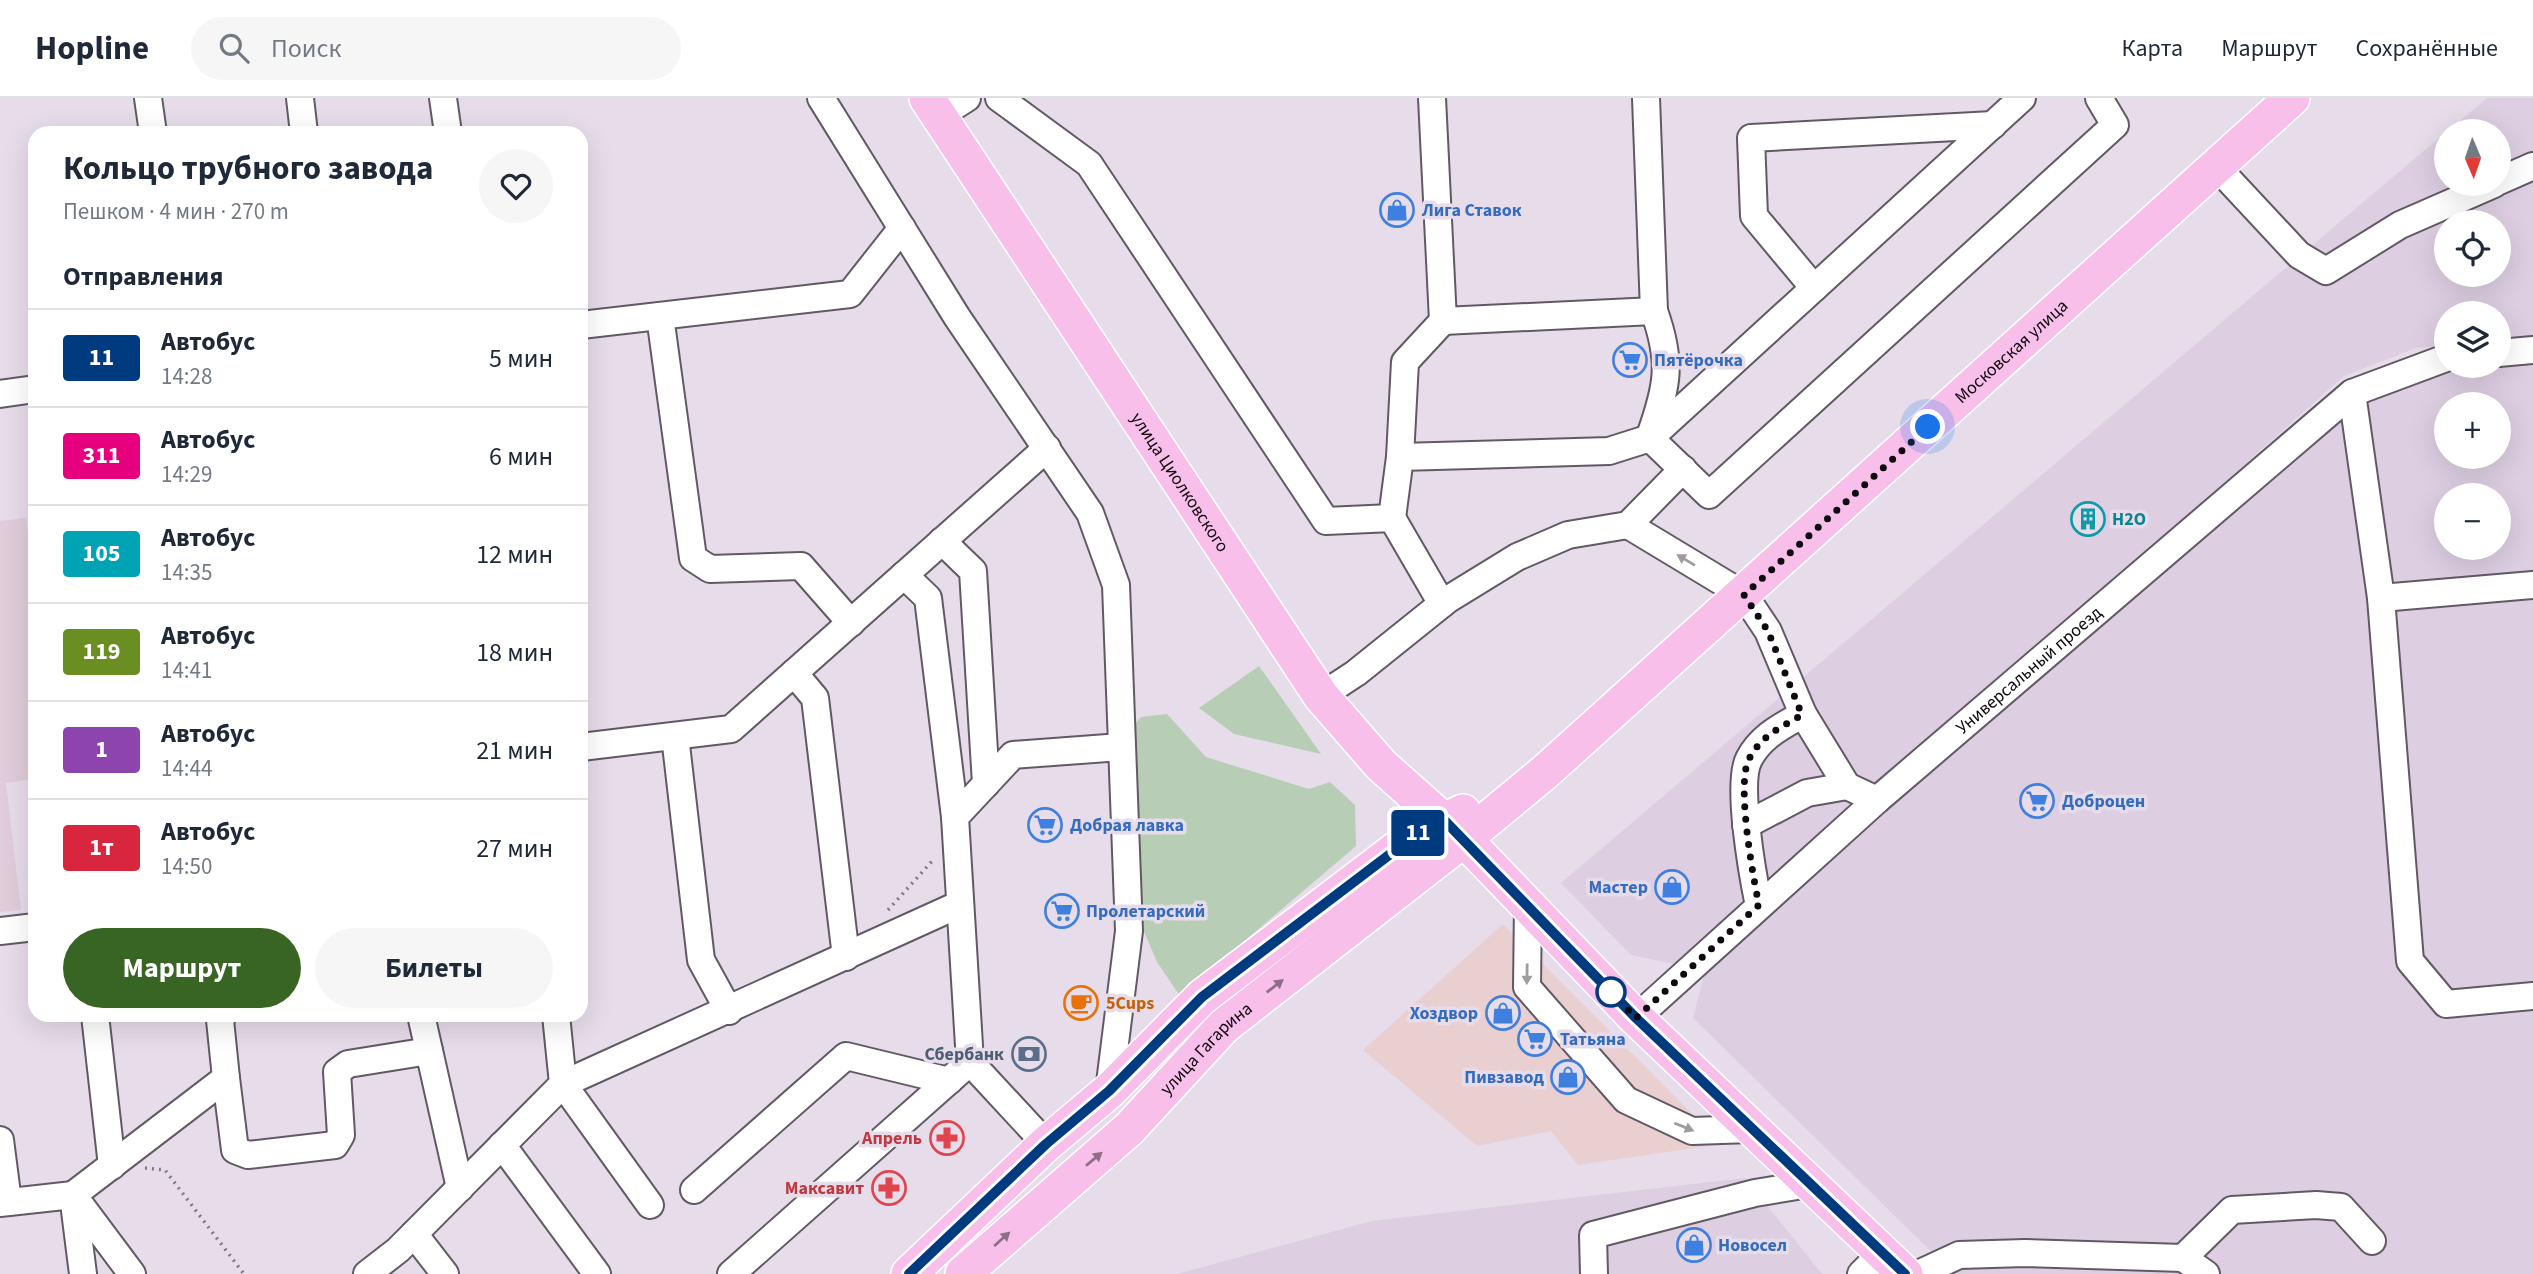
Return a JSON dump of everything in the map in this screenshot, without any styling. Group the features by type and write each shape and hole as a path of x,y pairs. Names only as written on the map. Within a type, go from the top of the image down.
{"main road":[{"name":"Московская улица","path":"1455,830 1545,772 2292,98"},
{"name":"улица Циолковского","path":"944,104 1321,695 1381,765 1455,830 1636,1018 1809,1184 1882,1267"},
{"name":"улица Гагарина","path":"909,1274 1046,1144 1109,1091 1202,997 1418,833 1455,830"},
{"name":"улица Гагарина","path":"963,1274 1129,1129 1224,1026 1455,830"}],"street":[{"path":"148,98 152,126"},
{"path":"300,98 303,126"},
{"path":"443,98 447,126"},
{"path":"821,98 957,317 1090,513 1116,585 1129,931 1109,1091"},
{"path":"999,98 1089,164 1326,521 1392,518"},
{"path":"1432,98 1443,321"},
{"path":"1646,98 1654,311 1663,338 1666,391 1650,438"},
{"path":"1400,457 1609,451 1650,438 2022,98"},
{"path":"1650,438 1709,495 2115,125 2099,98"},
{"path":"1814,288 1754,216 1751,138 1993,125"},
{"path":"2215,165 2299,255 2326,271 2400,225 2466,196"},
{"path":"2511,176 2533,166"},
{"path":"588,325 850,294 902,228"},
{"path":"1442,604 1392,518 1400,457 1405,362 1443,321 1654,311"},
{"path":"660,316 693,558 710,569 801,566 850,623"},
{"path":"2511,352 2533,350"},
{"name":"Универсальный проезд","path":"1636,1018 1877,800 2353,393 2434,363"},
{"path":"0,394 28,390"},
{"path":"2353,393 2381,598 2410,961 2446,1004 2533,996"},
{"path":"588,746 731,729 1047,448"},
{"path":"1321,695 1356,673 1442,604 1517,557 1568,536 1628,525 1683,469"},
{"path":"1628,525 1744,595 1768,631 1802,715 1847,786 1877,800"},
{"path":"942,541 973,571 986,784"},
{"path":"904,575 928,598 956,825 970,1062 1046,1144"},
{"path":"2381,598 2533,585"},
{"path":"794,673 815,698 846,957"},
{"path":"1759,905 1746,825 1747,761 1766,735 1802,715"},
{"path":"675,736 701,960 729,1011"},
{"path":"956,825 986,784 1013,755 1121,747"},
{"path":"1746,825 1807,793 1847,786"},
{"path":"367,1274 414,1234 563,1084 960,904"},
{"path":"1528,905 1527,987 1626,1100 1692,1131 1751,1129"},
{"path":"0,931 28,928"},
{"path":"96,1022 112,1166"},
{"path":"220,1022 235,1150 248,1155 335,1145 341,1135 337,1073 348,1064 429,1051"},
{"path":"423,1022 460,1188"},
{"path":"557,1022 563,1084 650,1205"},
{"path":"694,1190 846,1056 949,1081"},
{"path":"732,1274 970,1062"},
{"path":"0,1140 4,1202 73,1195 226,1078"},
{"path":"502,1145 597,1274"},
{"path":"1594,1274 1592,1235 1755,1193 1809,1184"},
{"path":"73,1195 83,1274"},
{"path":"73,1195 132,1274"},
{"path":"2183,1258 2232,1210 2341,1207 2372,1241"},
{"path":"414,1234 445,1274"},
{"path":"1917,1274 1953,1268 1959,1255 2022,1263 2183,1258 2206,1274"}],"path":[{"path":"883,916 956,825"},
{"path":"112,1166 165,1170 244,1274"}],"shaded area":[{"path":"2487,98 2533,98 2533,337 2511,339 2511,301 2434,301 2434,346 2416,348 2344,376 1680,965 1631,955 1561,883 2434,142 2434,196 2511,196 2511,119 2462,119"},
{"path":"2533,358 2533,1274 1954,1274 1693,1018 1707,965 2320,426 2403,382 2434,371 2434,378 2511,378 2511,363"},
{"path":"26,518 28,534 28,780 6,783 21,910 0,912 0,521"},
{"path":"1503,924 1722,1144 1578,1165 1551,1131 1477,1146 1363,1050"},
{"path":"1745,1178 1822,1274 1177,1274 1372,1221"}],"green space":[{"path":"1259,666 1321,754 1234,734 1199,708"},
{"path":"1167,714 1206,757 1309,789 1330,782 1355,805 1356,846 1180,996 1157,962 1142,927 1130,730 1141,717"}],"bus line":[{"name":"11","path":"909,1274 1046,1144 1109,1091 1202,997 1418,833 1445,821 1636,1018 1905,1274"}],"place":[{"name":"Лига Ставок","path":"1397,210"},
{"name":"Пятёрочка","path":"1630,360"},
{"name":"Н2О","path":"2088,519"},
{"name":"Доброцен","path":"2037,801"},
{"name":"Добрая лавка","path":"1045,825"},
{"name":"Мастер","path":"1672,887"},
{"name":"Пролетарский","path":"1062,911"},
{"name":"5Cups","path":"1081,1003"},
{"name":"Хоздвор","path":"1503,1013"},
{"name":"Татьяна","path":"1535,1039"},
{"name":"Сбербанк","path":"1029,1054"},
{"name":"Пивзавод","path":"1568,1077"},
{"name":"Апрель","path":"947,1138"},
{"name":"Максавит","path":"889,1188"},
{"name":"Новосел","path":"1694,1245"}],"route":[{"path":"1611,992 1636,1018 1759,905 1747,846 1747,761 1766,735 1802,715 1768,631 1744,595 1928,427"}]}
